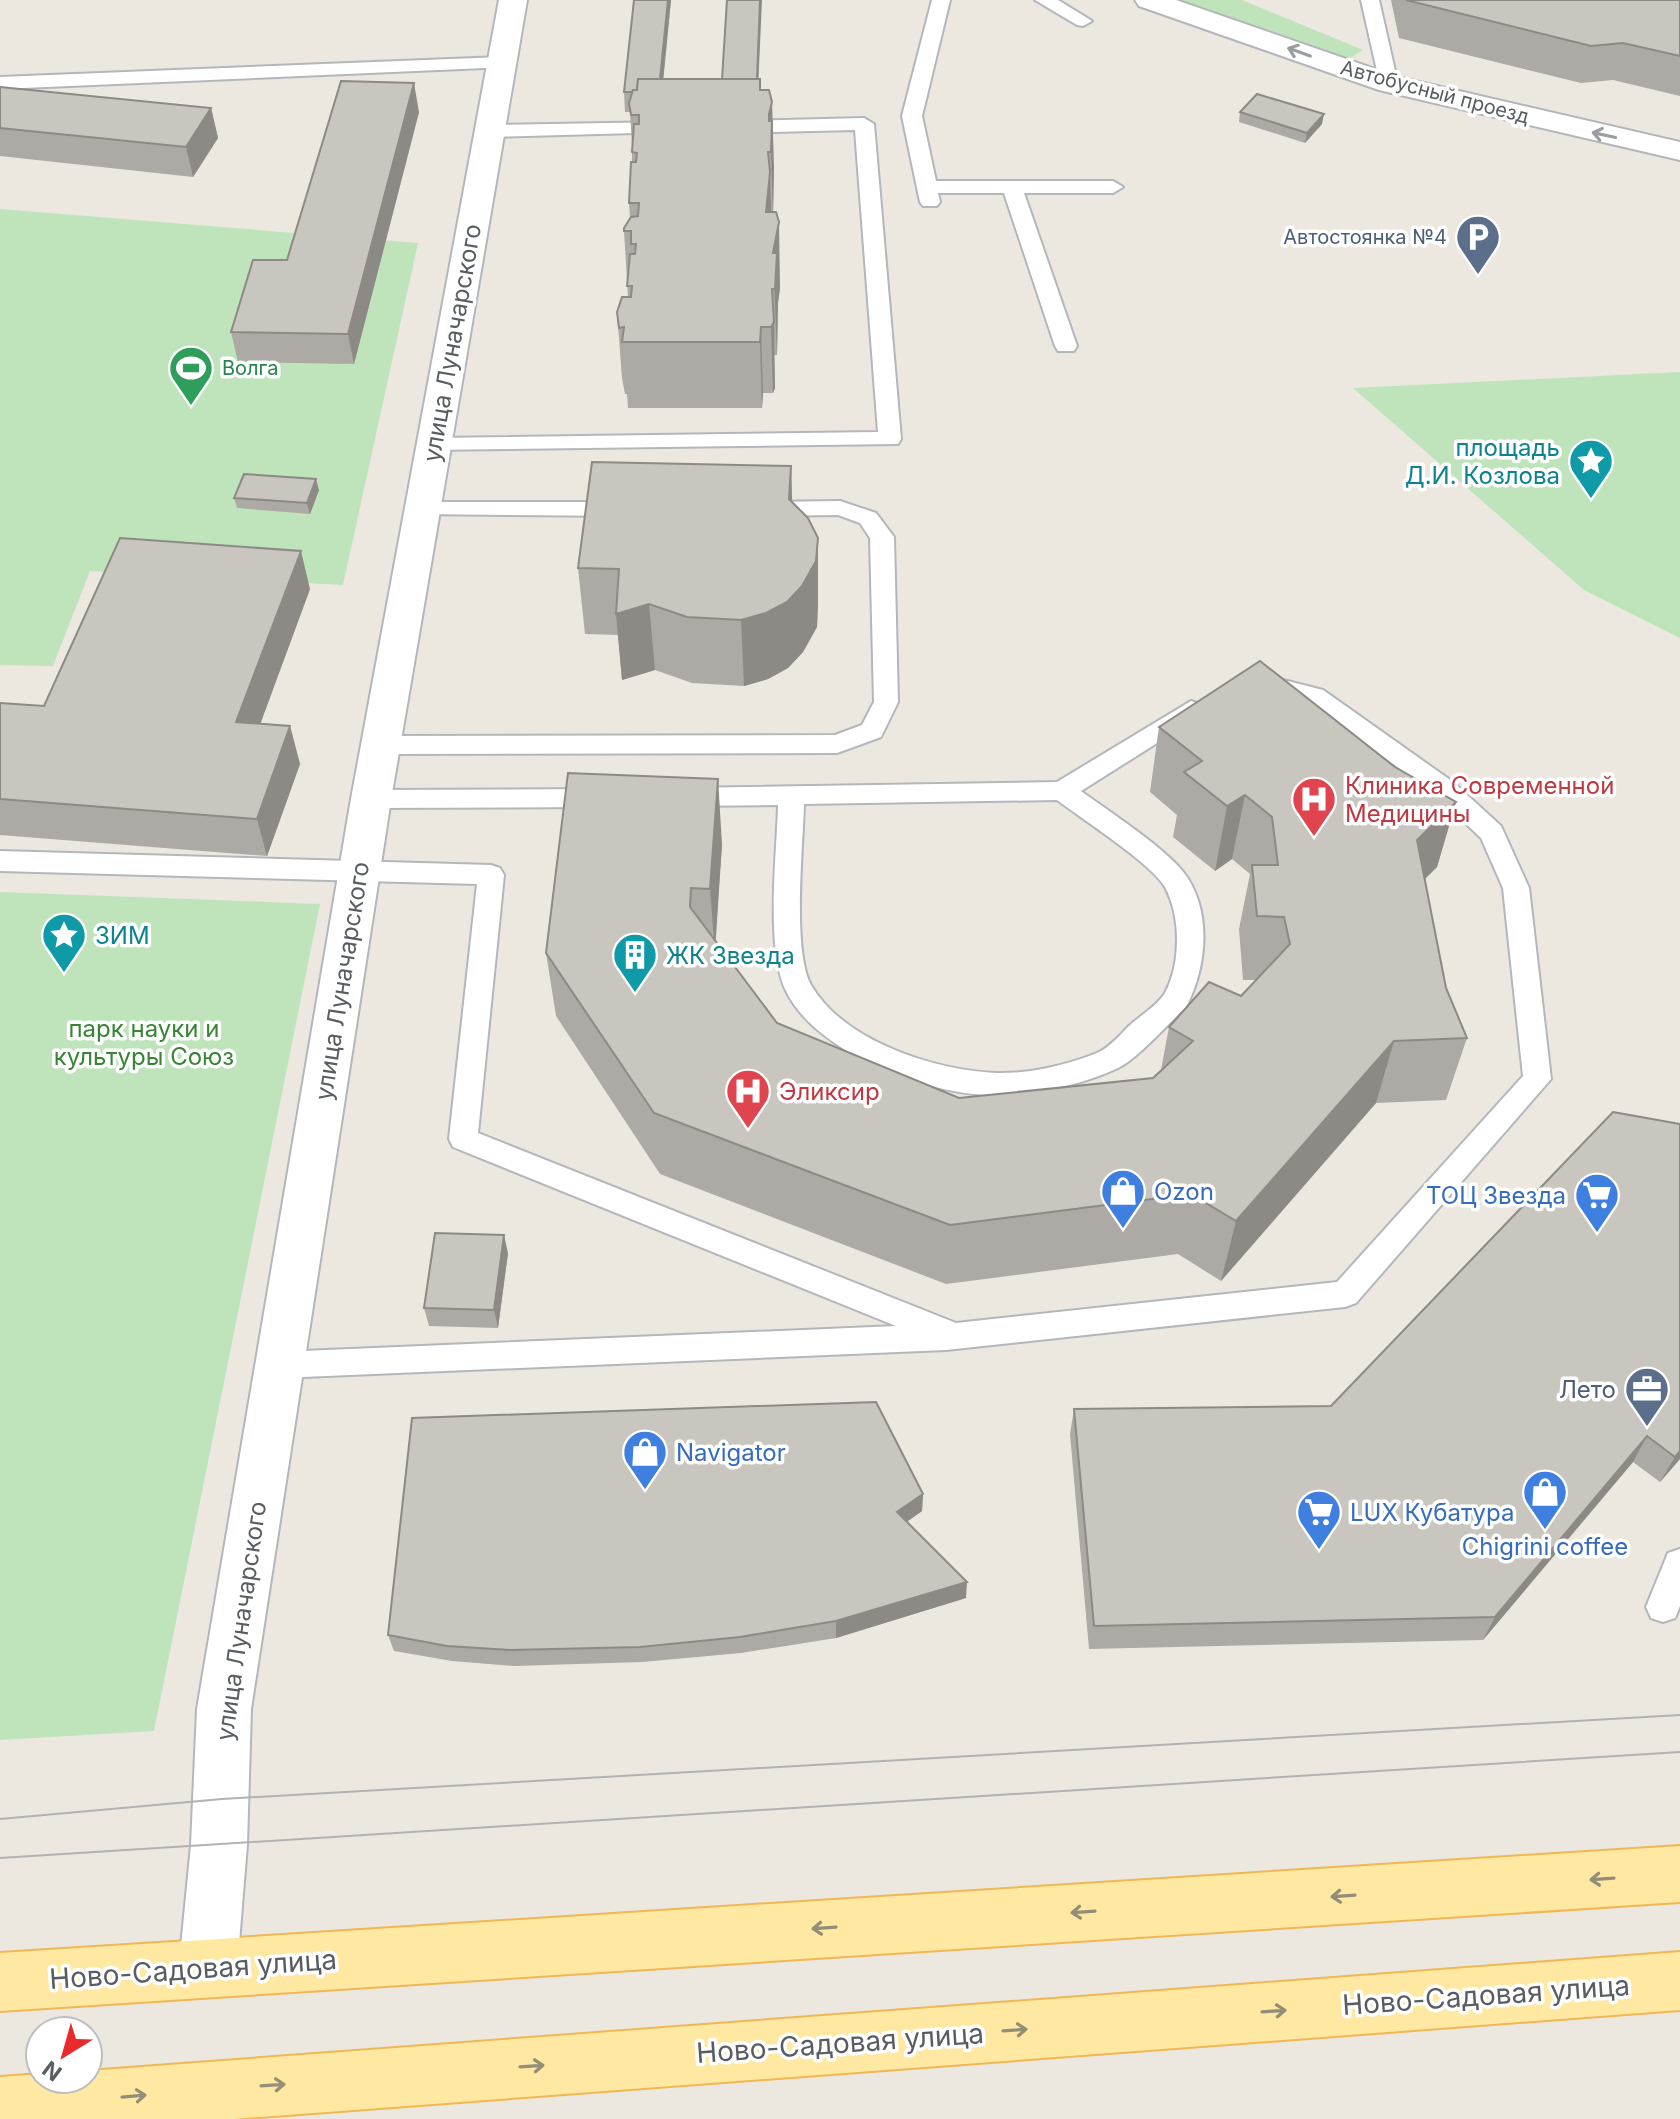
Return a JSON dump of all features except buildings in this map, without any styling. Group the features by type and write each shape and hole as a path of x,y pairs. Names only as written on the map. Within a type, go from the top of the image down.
{"main road":[{"name":"Ново-Садовая улица","path":"0,1982 1680,1874"},
{"name":"Ново-Садовая улица","path":"0,2107 198,2105 1680,1981"}],"street":[{"name":"улица Луначарского","path":"208,1967 221,1815 224,1709 371,799 513,0"},
{"name":"Автобусный проезд","path":"1149,0 1389,84 1680,151"}],"lane":[{"path":"941,0 912,116 929,195 1012,187 1113,187"},
{"path":"1044,0 1083,21"},
{"path":"1370,0 1389,84"},
{"path":"0,83 501,63"},
{"path":"434,445 890,439 864,124 489,131"},
{"path":"1012,187 1066,346"},
{"path":"381,745 837,744 872,731 886,702 882,537 868,518 840,508 731,509"},
{"path":"422,509 654,509"},
{"path":"279,1365 955,1336 1345,1294 1537,1079 1516,888 1492,833 1444,788 1314,696 1267,682 1226,688 1062,791 371,799"},
{"path":"791,796 788,942 798,988 834,1029 878,1056 931,1075 998,1084 1062,1076 1111,1059 1176,1000 1190,957 1189,920 1176,881 1134,843 1062,791"},
{"path":"0,861 491,875 463,1139 955,1336"},
{"path":"1663,1607 1680,1564"}],"green space":[{"path":"1171,0 1242,0 1363,50 1349,59 1326,61"},
{"name":"Волга","path":"0,209 418,243 343,585 90,571 53,666 0,665"},
{"name":"площадь Д.И. Козлова","path":"1680,372 1680,638 1584,590 1353,388"},
{"name":"парк науки и культуры Союз","path":"0,892 320,904 154,1731 0,1740"}],"tram line":[{"path":"0,1819 222,1799 1680,1715"},
{"path":"0,1858 1680,1752"}],"place":[{"name":"Автостоянка №4","path":"1478,276"},
{"name":"Волга","path":"191,407"},
{"name":"площадь Д.И. Козлова","path":"1591,500"},
{"name":"Клиника Современной Медицины","path":"1314,838"},
{"name":"ЗИМ","path":"64,974"},
{"name":"ЖК Звезда","path":"635,994"},
{"name":"Эликсир","path":"748,1130"},
{"name":"Ozon","path":"1123,1230"},
{"name":"ТОЦ Звезда","path":"1597,1234"},
{"name":"Лето","path":"1647,1428"},
{"name":"Navigator","path":"645,1491"},
{"name":"Chigrini coffee","path":"1545,1531"},
{"name":"LUX Кубатура","path":"1319,1551"}]}
